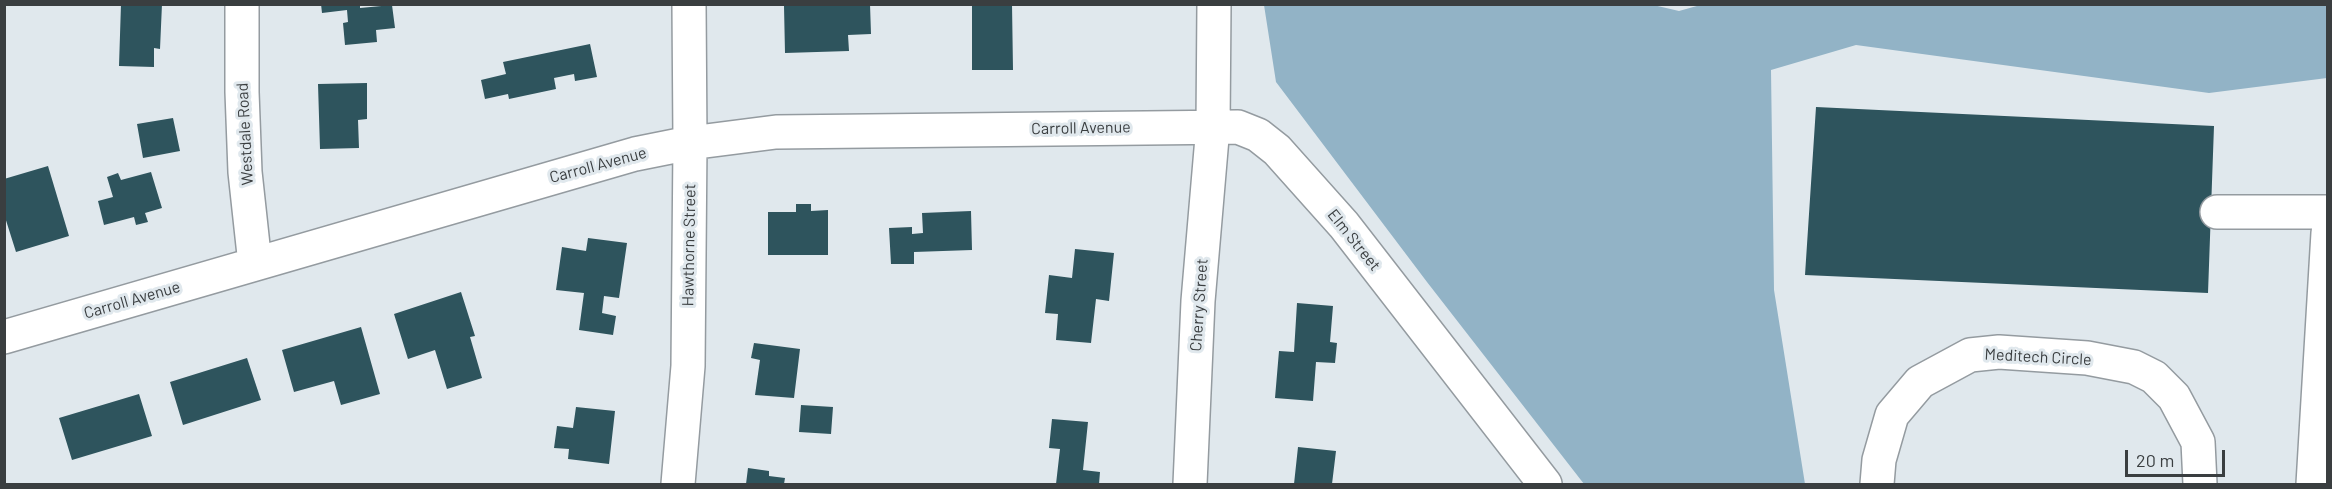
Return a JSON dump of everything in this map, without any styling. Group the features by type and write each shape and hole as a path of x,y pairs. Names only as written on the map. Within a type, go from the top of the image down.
{"street":[{"name":"Westdale Road","path":"242,4 245,160 255,264"},
{"name":"Hawthorne Street","path":"678,484 688,366 689,4"},
{"path":"1213,126 1214,4"},
{"name":"Carroll Avenue","path":"4,338 635,154 690,143 776,132 1213,126"},
{"name":"Cherry Street","path":"1190,484 1198,301 1213,126"},
{"name":"Elm Street","path":"1213,126 1238,127 1258,135 1277,150 1344,225 1545,484"},
{"path":"2217,212 2328,212"},
{"path":"2313,484 2328,232"},
{"name":"Meditech Circle","path":"1877,484 1879,460 1892,415 1920,382 1970,355 1999,352 2087,358 2134,367 2154,377 2174,397 2198,442 2200,484"}],"shaded area":[{"path":"1649,4 1679,11 1704,4 2327,5 2327,78 2209,93 1856,45 1771,70 1774,290 1805,484 1584,484 1276,82 1264,5"}],"building":[{"path":"121,4 162,4 160,49 154,48 154,67 119,66"},
{"path":"321,4 360,4 360,8 392,5 395,28 376,30 377,42 345,45 343,23 348,22 347,10 322,13"},
{"path":"870,4 871,34 848,35 849,51 785,53 784,6"},
{"path":"972,4 1012,4 1013,70 972,70"},
{"path":"590,44 597,77 575,81 574,74 554,78 556,89 509,99 508,94 485,99 481,80 506,74 503,62"},
{"path":"367,83 367,119 358,120 359,148 320,149 318,84"},
{"path":"1816,107 2214,126 2208,293 1805,275"},
{"path":"173,118 180,151 143,158 137,124"},
{"path":"48,166 69,236 16,252 4,214 4,179"},
{"path":"151,172 162,208 145,213 148,222 136,225 134,217 104,225 98,201 113,197 107,177 118,173 121,180"},
{"path":"796,204 811,204 811,211 828,210 828,255 768,255 768,212 796,212"},
{"path":"971,211 972,250 914,252 914,264 891,264 889,228 912,227 912,234 923,233 922,213"},
{"path":"588,238 627,243 619,298 604,296 602,313 616,316 613,335 579,330 584,293 556,290 562,247 586,251"},
{"path":"1075,249 1114,253 1109,301 1096,299 1091,343 1056,340 1058,314 1045,313 1049,275 1072,278"},
{"path":"461,292 475,336 470,337 482,378 447,389 435,350 408,359 394,314"},
{"path":"1297,303 1333,306 1330,342 1337,343 1335,363 1316,362 1313,401 1275,398 1279,351 1294,352"},
{"path":"361,327 380,394 341,405 334,381 294,392 282,350"},
{"path":"754,343 800,349 794,398 755,395 760,360 751,358"},
{"path":"247,358 261,400 183,425 170,382"},
{"path":"139,394 152,436 72,460 59,418"},
{"path":"801,405 833,407 831,434 799,432"},
{"path":"576,407 615,411 609,464 568,459 569,449 554,448 557,426 573,428"},
{"path":"1052,419 1088,422 1083,470 1100,472 1099,484 1056,484 1060,449 1049,448"},
{"path":"1298,447 1336,451 1332,484 1294,484"},
{"path":"748,468 769,471 769,476 785,478 784,484 746,484"}]}
